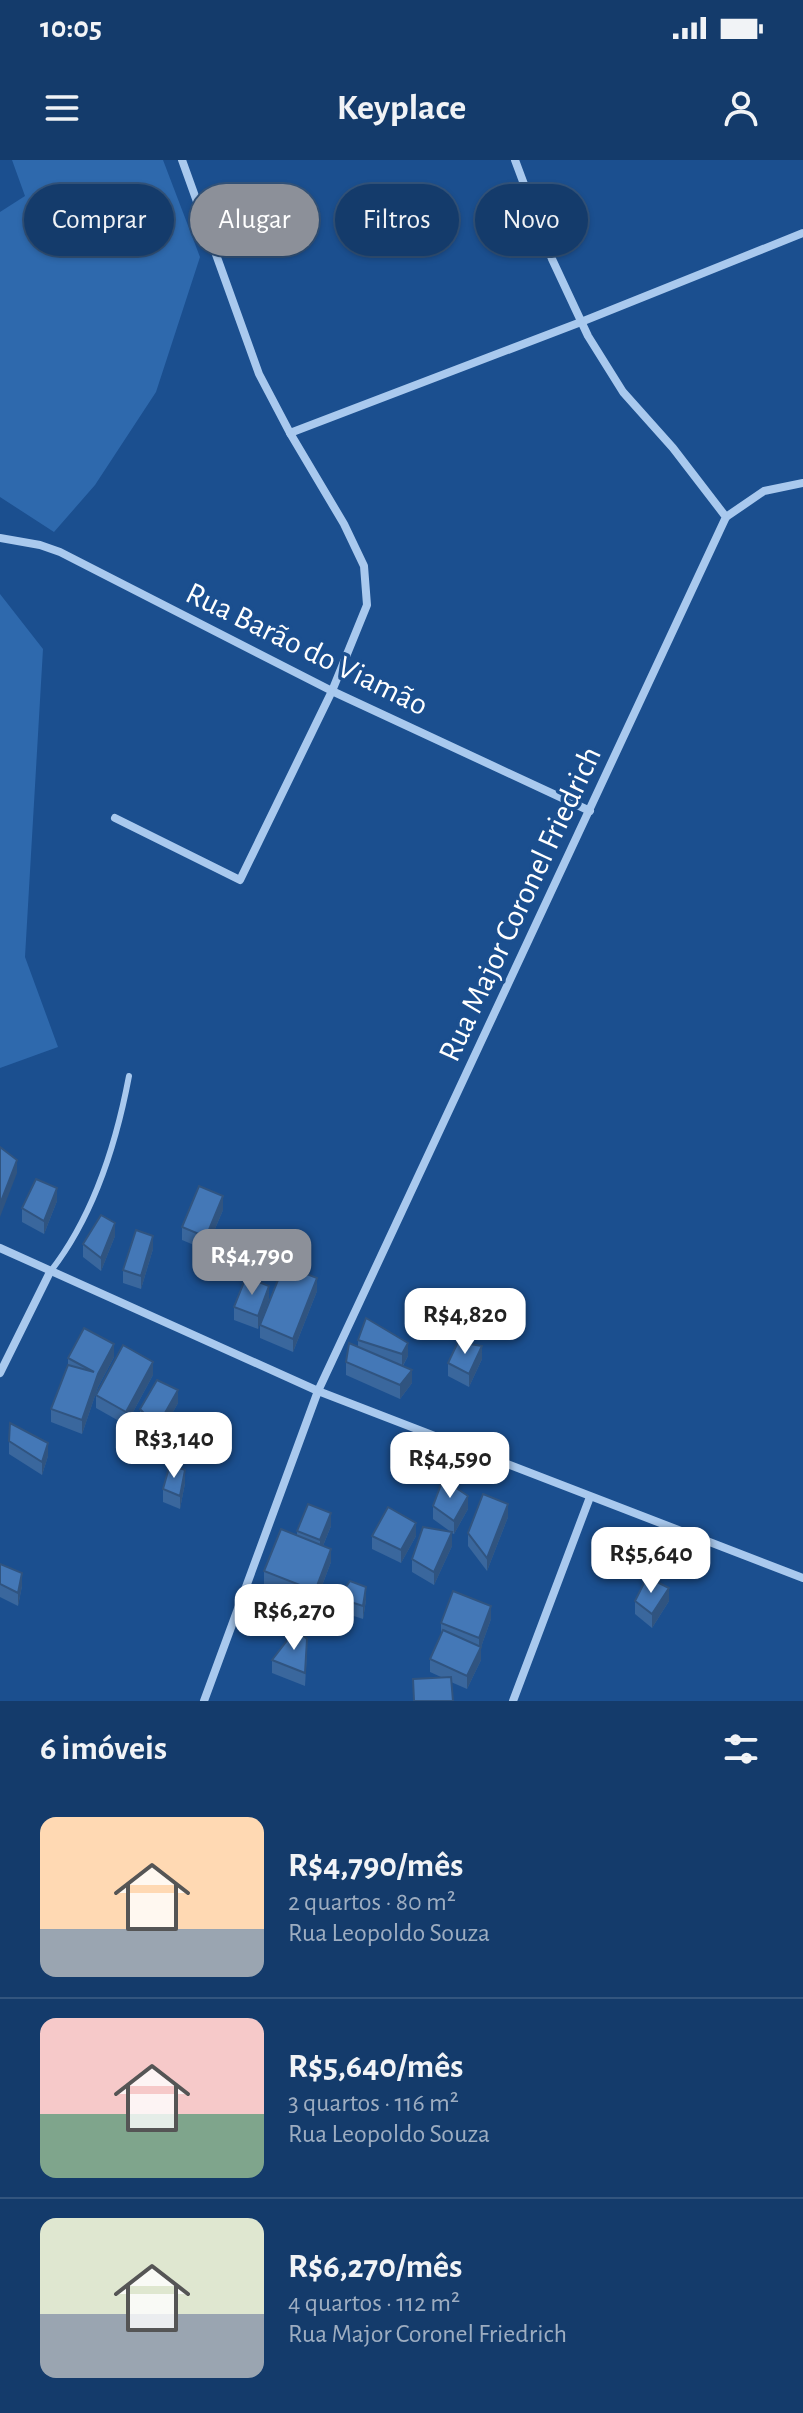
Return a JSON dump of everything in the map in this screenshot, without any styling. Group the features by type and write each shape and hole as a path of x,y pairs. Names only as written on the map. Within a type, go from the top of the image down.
{"street":[{"path":"115,818 240,880 332,691 367,605 364,566 344,524 259,374 182,160"},
{"path":"515,160 552,259 581,322 623,392 673,448 726,517 764,491 803,483"},
{"path":"290,433 803,233"},
{"name":"Rua Major Coronel Friedrich","path":"204,1701 318,1391 726,517"},
{"name":"Rua Barão do Viamão","path":"0,538 60,552 332,691 590,811"},
{"path":"0,1248 318,1391 803,1578"},
{"path":"0,1373 50,1272"},
{"path":"513,1701 590,1497"}],"lane":[{"path":"50,1272 84,1219 119,1129 129,1076"}],"shaded area":[{"path":"12,160 163,160 172,184 24,184 24,193"},
{"path":"174,189 190,231 190,256 200,257 156,392 95,485 54,532 0,497 0,212 24,197 24,256 174,256"},
{"path":"0,594 43,649 25,957 58,1047 0,1068"}],"building":[{"path":"0,1147 17,1160 0,1204"},
{"path":"36,1179 57,1188 44,1221 22,1208"},
{"path":"199,1186 223,1196 206,1237 182,1227"},
{"path":"101,1215 115,1223 101,1258 83,1244"},
{"path":"136,1230 153,1236 141,1276 123,1270"},
{"path":"220,1231 240,1236 232,1266 212,1260"},
{"path":"284,1265 317,1278 293,1339 260,1325"},
{"path":"246,1277 269,1286 258,1316 234,1307"},
{"path":"366,1318 408,1343 402,1354 358,1340"},
{"path":"84,1328 114,1344 98,1374 82,1420 51,1409 68,1365 94,1372 68,1358"},
{"path":"458,1342 482,1346 469,1374 448,1363"},
{"path":"349,1343 412,1370 400,1385 346,1362"},
{"path":"123,1345 153,1362 126,1412 96,1395"},
{"path":"157,1380 178,1390 157,1427 140,1409"},
{"path":"10,1423 48,1443 42,1462 9,1441"},
{"path":"170,1464 185,1470 180,1496 163,1489"},
{"path":"443,1479 468,1496 454,1521 433,1506"},
{"path":"483,1494 508,1504 487,1558 468,1533"},
{"path":"308,1504 331,1513 320,1540 297,1531"},
{"path":"388,1507 416,1523 401,1550 372,1536"},
{"path":"423,1527 452,1532 434,1572 412,1559"},
{"path":"281,1529 331,1549 315,1591 264,1571"},
{"path":"0,1564 22,1573 18,1593 0,1584"},
{"path":"647,1577 669,1588 652,1614 635,1601"},
{"path":"350,1581 366,1587 363,1606 338,1598"},
{"path":"453,1591 491,1606 479,1638 441,1623"},
{"path":"296,1629 307,1639 305,1673 272,1660"},
{"path":"443,1630 481,1647 467,1676 430,1659"},
{"path":"451,1677 453,1701 414,1701 413,1679"}]}
